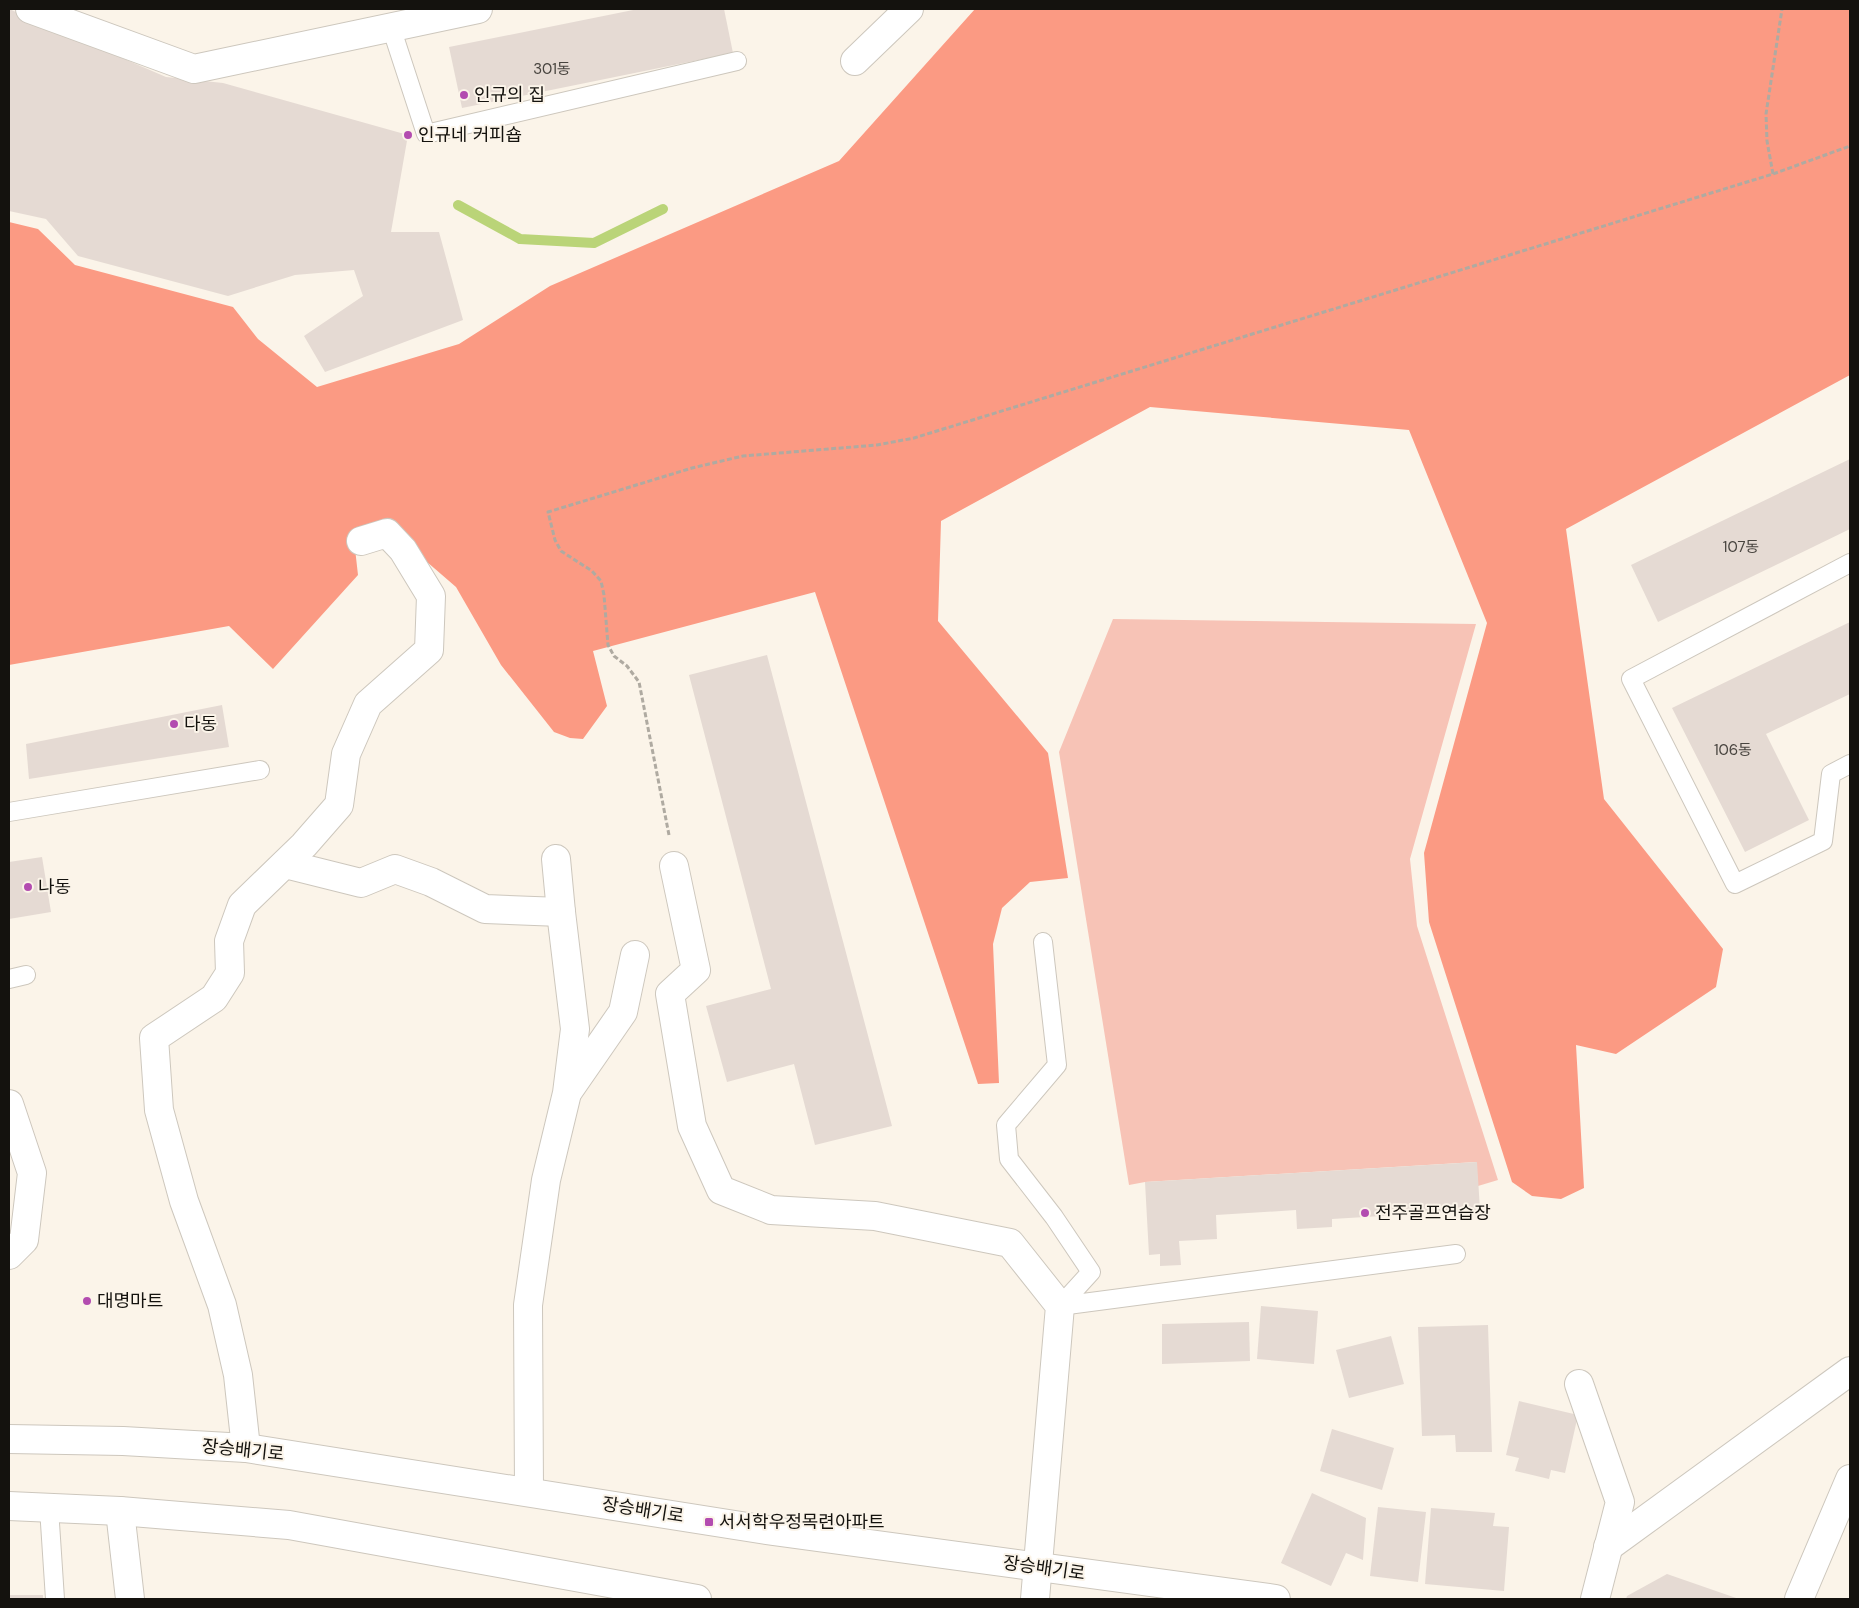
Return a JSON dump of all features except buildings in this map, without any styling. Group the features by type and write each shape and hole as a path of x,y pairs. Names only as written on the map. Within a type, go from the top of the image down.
{"street":[{"path":"30,9 194,69 388,18 478,9"},
{"path":"855,61 909,9"},
{"path":"246,1448 238,1375 222,1305 184,1201 159,1110 154,1038 214,998 230,973 229,941 242,905 285,864 339,805 346,754 368,704 429,650 431,596 407,558 387,533 361,541"},
{"path":"528,1491 528,1304 546,1180 567,1093 575,1029 556,859"},
{"path":"285,864 361,883 395,869 431,882 485,909 561,912"},
{"path":"674,866 696,970 670,994 692,1126 721,1190 771,1210 875,1216 1010,1243 1060,1306 1036,1599"},
{"path":"567,1093 623,1012 635,955"},
{"path":"9,1104 32,1173 24,1240 9,1255"},
{"path":"1608,1547 1850,1371"},
{"path":"1579,1384 1620,1502 1594,1599"},
{"name":"장승배기로","path":"9,1439 123,1441 246,1448 773,1531 1276,1599"},
{"path":"1799,1599 1850,1479"},
{"path":"9,1506 120,1511 289,1525 697,1599"},
{"path":"120,1511 130,1599"}],"lane":[{"path":"388,18 426,134 737,61"},
{"path":"1850,564 1631,679 1735,884 1823,841 1831,774 1850,764"},
{"path":"9,812 260,770"},
{"path":"1043,942 1057,1065 1006,1124 1009,1159 1054,1217 1091,1272 1060,1306"},
{"path":"9,979 26,975"},
{"path":"1060,1306 1456,1254"},
{"path":"49,1508 55,1599"}],"path":[{"path":"1773,174 1767,141 1766,114 1782,9"},
{"path":"674,866 639,682 627,666 614,656 608,644 601,581 592,571 561,550 555,540 548,512 692,468 743,456 877,445 914,438 1773,174 1850,146"}],"shaded area":[{"path":"975,9 1850,9 1850,375 1566,529 1604,799 1723,949 1716,987 1616,1054 1576,1045 1584,1188 1561,1199 1532,1196 1512,1182 1429,922 1424,853 1487,623 1409,430 1150,407 941,521 938,621 1048,753 1068,878 1030,882 1002,908 993,944 999,1083 978,1084 815,592 593,651 607,706 583,739 570,738 554,732 501,665 456,587 390,530 353,531 358,575 273,669 229,626 9,665 9,222 38,229 75,265 233,307 258,339 317,387 459,344 550,286 839,161"},
{"path":"1113,619 1476,624 1410,859 1417,926 1498,1180 1478,1186 1476,1162 1145,1182 1129,1185 1059,752"}],"waterway":[{"path":"458,205 520,239 594,243 663,209"}],"place":[{"name":"인규의 집","path":"464,95"},
{"name":"인규네 커피숍","path":"408,135"},
{"name":"다동","path":"174,724"},
{"name":"나동","path":"28,887"},
{"name":"전주골프연습장","path":"1365,1213"},
{"name":"대명마트","path":"87,1301"},
{"name":"서서학우정목련아파트","path":"709,1522"}]}
